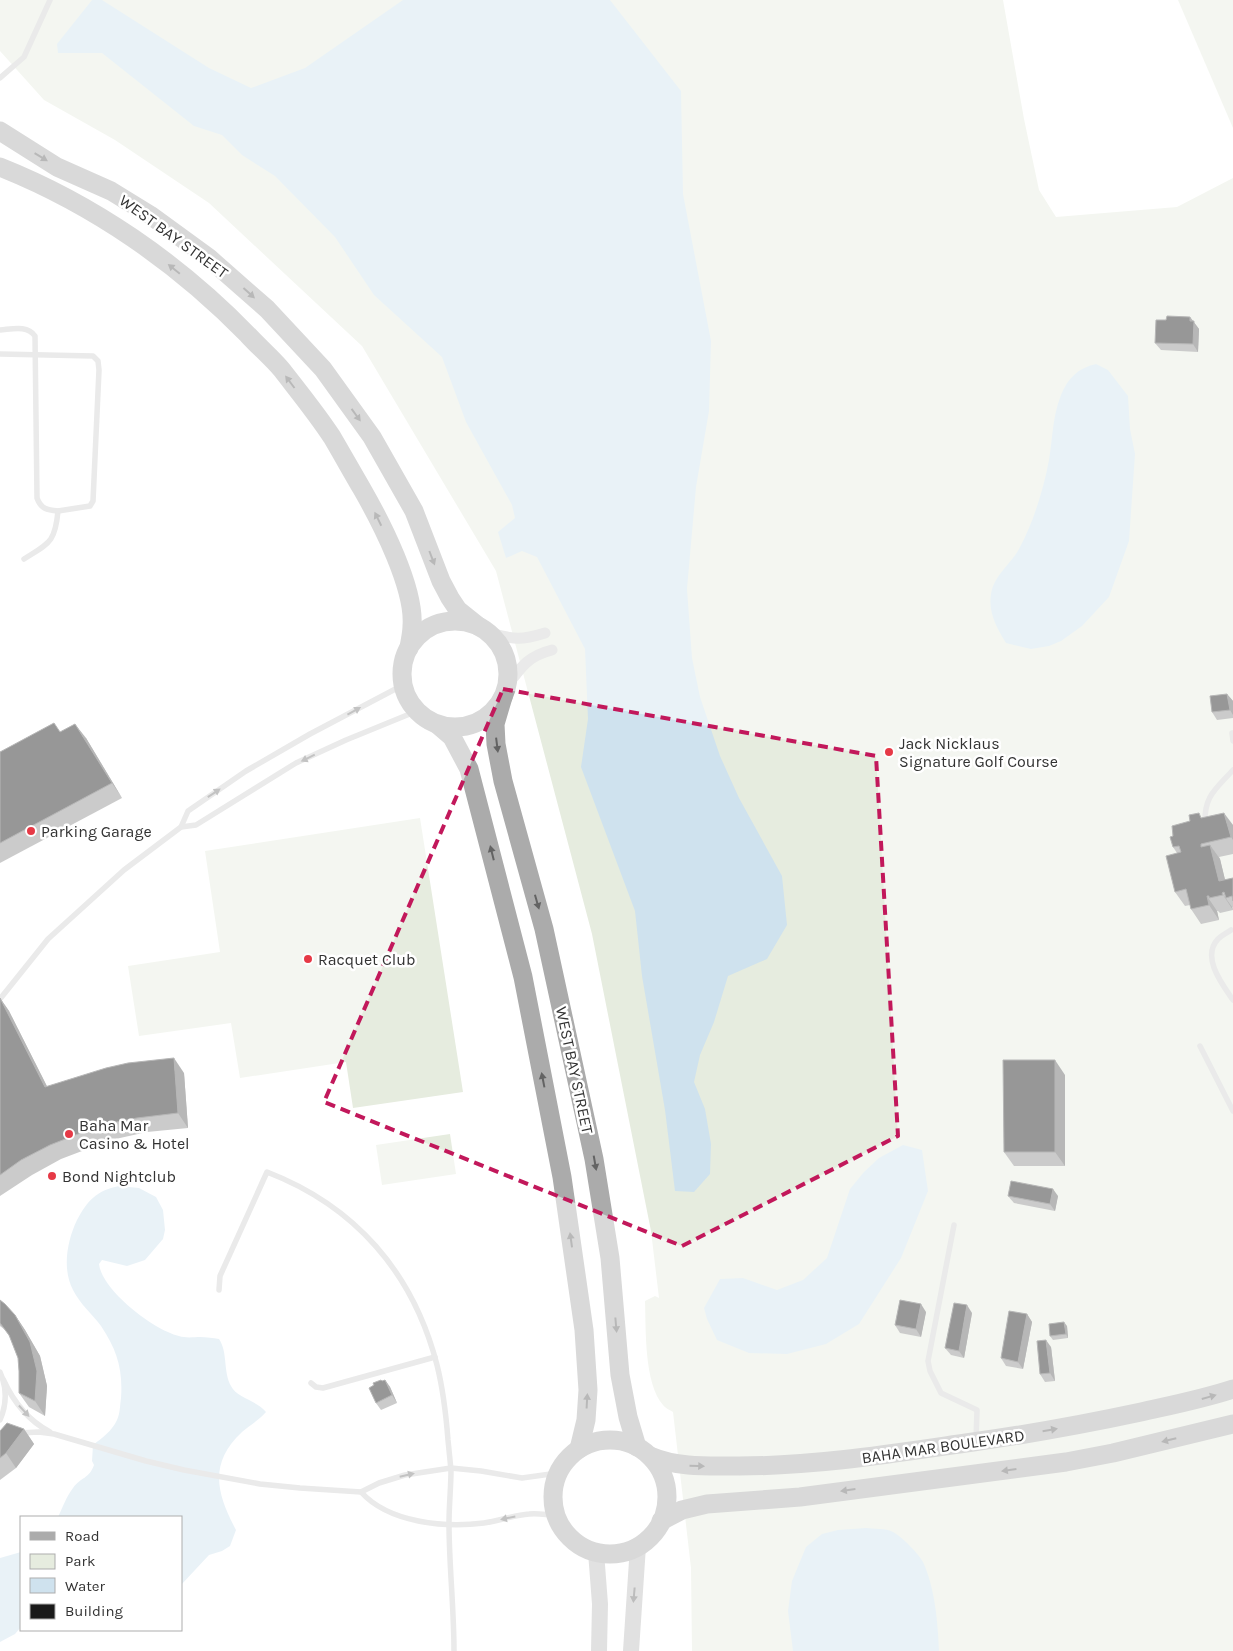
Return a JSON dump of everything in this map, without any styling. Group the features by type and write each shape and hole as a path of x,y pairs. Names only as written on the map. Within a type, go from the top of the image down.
{"main road":[{"name":"WEST BAY STREET","path":"0,131 57,167 111,192 150,215 209,258 267,309 323,370 372,437 414,511 441,581 450,598 458,610 483,629"},
{"name":"WEST BAY STREET","path":"0,167 29,178 84,207 152,251 220,306 280,369 331,436 371,504 392,548 411,604 413,625 409,648"},
{"path":"467,622 483,629 496,641 503,651 508,674 505,692 493,712 479,722 463,727 446,727 438,724 423,717 408,699 403,685 402,666 409,648 420,634 428,628 441,623 467,622"},
{"name":"WEST BAY STREET","path":"505,692 495,724 496,744 503,781 544,929 594,1159 610,1258 620,1375 628,1417 644,1452"},
{"name":"WEST BAY STREET","path":"438,724 452,737 469,769 523,977 562,1177 584,1330 588,1390 586,1420 579,1449"},
{"name":"BAHA MAR BOULEVARD","path":"644,1452 662,1462 693,1466 762,1466 816,1462 1007,1438 1089,1423 1204,1398 1233,1389"},
{"name":"BAHA MAR BOULEVARD","path":"661,1521 682,1510 707,1504 800,1497 1066,1462 1113,1453 1233,1424"},
{"path":"607,1440 623,1442 644,1452 660,1471 666,1486 666,1504 661,1521 652,1535 638,1546 618,1553 596,1552 577,1544 563,1529 556,1515 553,1496 554,1486 558,1473 566,1460 579,1449 593,1442 607,1440"},
{"path":"631,1651 638,1546"},
{"path":"596,1552 600,1604 599,1651"}],"street":[{"path":"483,629 513,639 524,639 544,633"},
{"path":"505,692 523,664 531,657 552,650"}],"lane":[{"path":"0,78 24,56 50,0"},
{"path":"0,330 27,329 35,336 36,355 37,498 39,504 44,510 58,511 90,506 93,501 98,361 93,356 36,355 0,354"},
{"path":"24,559 49,543 56,527 58,511"},
{"path":"0,999 48,939 124,870 181,827 188,811 246,771 310,734 403,685"},
{"path":"181,827 196,825 279,772 304,759 417,711"},
{"path":"1232,733 1233,741"},
{"path":"1205,824 1205,810 1210,796 1233,770"},
{"path":"1231,930 1218,939 1213,947 1212,958 1217,974 1233,1000"},
{"path":"1200,1046 1233,1111"},
{"path":"219,1290 220,1276 266,1172 293,1182 319,1197 344,1215 384,1255 412,1299 422,1322 435,1357 443,1396 451,1468 449,1524 454,1607 454,1651"},
{"path":"954,1225 928,1360 930,1371 941,1393 978,1410 976,1442"},
{"path":"311,1383 316,1387 323,1388 435,1357"},
{"path":"0,1372 12,1397 20,1407 39,1425 54,1434"},
{"path":"0,1420 6,1396 3,1379"},
{"path":"11,1434 39,1432 54,1434 146,1461 227,1478 289,1487 361,1492 379,1483 405,1475 451,1468 522,1478 558,1473"},
{"path":"361,1492 378,1506 403,1516 416,1520 449,1524 486,1523 528,1514 556,1515"}],"highlighted area":[{"path":"503,689 876,756 898,1136 682,1246 324,1102"}],"green space":[{"name":"Jack Nicklaus Signature Golf Course","path":"0,0 1003,0 1024,119 1039,190 1056,217 1177,207 1233,178 1233,1651 692,1651 691,1568 673,1412 664,1406 657,1395 652,1384 647,1356 645,1301 655,1296 659,1298 651,1231 592,934 496,571 362,346 209,203 115,140 44,100 0,51"},
{"path":"1178,0 1233,0 1233,128"},
{"name":"Racquet Club","path":"420,818 463,1092 353,1108 346,1062 240,1078 231,1023 139,1036 128,966 220,952 205,851"},
{"path":"450,1134 456,1174 382,1185 376,1145"}],"water":[{"path":"92,0 102,0 209,68 251,88 305,68 403,0 610,0 681,91 683,194 711,341 709,411 696,487 687,589 692,658 700,697 720,756 739,798 782,876 787,925 767,959 728,976 714,1022 700,1055 694,1082 705,1109 711,1144 710,1174 694,1192 675,1191 665,1110 642,976 635,911 581,767 588,719 585,649 537,557 522,551 506,558 498,532 515,518 512,505 466,422 442,357 374,295 335,237 275,176 242,155 222,135 194,126 102,53 58,53 57,44"},
{"path":"1096,364 1108,370 1128,396 1130,429 1135,454 1129,541 1109,597 1082,626 1061,641 1049,646 1031,649 1006,643 992,614 990,601 993,587 995,581 1019,549 1036,511 1049,461 1055,414 1061,395 1074,375 1084,368"},
{"path":"903,1145 922,1150 928,1191 901,1258 859,1324 826,1344 787,1354 749,1353 717,1340 704,1308 720,1279 743,1278 777,1290 803,1280 827,1258 850,1189 879,1158"},
{"path":"119,1186 139,1188 156,1197 163,1210 165,1230 163,1239 145,1260 127,1266 102,1260 99,1264 102,1275 120,1298 133,1310 160,1328 184,1337 219,1339 224,1350 227,1375 231,1386 266,1412 231,1444 220,1468 219,1480 224,1504 236,1530 230,1546 209,1555 182,1584 182,1516 58,1516 66,1498 73,1488 92,1470 94,1465 92,1461 93,1445 112,1428 119,1412 121,1378 118,1360 101,1326 73,1290 67,1264 68,1246 77,1220 94,1197"},
{"path":"883,1529 893,1532 923,1562 933,1594 937,1617 939,1651 793,1651 788,1611 792,1581 806,1547 822,1534 838,1530"},
{"path":"20,1552 20,1628 15,1634 0,1642 0,1558"}],"building":[{"path":"1167,316 1190,317 1190,321 1194,321 1193,344 1155,343 1156,320 1166,320"},
{"path":"1227,694 1230,710 1212,712 1210,696"},
{"name":"Parking Garage","path":"54,723 60,732 75,724 112,783 0,843 0,752"},
{"path":"1199,813 1201,818 1224,813 1231,837 1201,844 1201,847 1210,845 1219,881 1233,878 1233,901 1232,896 1226,898 1224,892 1222,893 1223,895 1209,898 1207,896 1209,905 1191,909 1186,889 1175,892 1166,856 1181,852 1179,846 1173,847 1170,837 1173,836 1172,826 1190,821 1189,815"},
{"path":"0,998 45,1087 128,1063 174,1058 178,1113 101,1125 50,1145 21,1160 0,1175"},
{"path":"1003,1060 1055,1060 1055,1152 1004,1152"},
{"path":"1011,1181 1053,1189 1050,1204 1008,1196"},
{"path":"0,1300 15,1315 30,1342 37,1371 35,1401 19,1393 18,1358 9,1335 0,1323"},
{"path":"900,1300 921,1304 916,1329 895,1325"},
{"path":"954,1303 967,1305 959,1351 945,1348"},
{"path":"1009,1311 1027,1314 1018,1362 1001,1358"},
{"path":"1064,1322 1066,1334 1050,1336 1049,1324"},
{"path":"1046,1340 1050,1373 1040,1374 1037,1341"},
{"path":"385,1380 392,1395 376,1403 369,1388 374,1385 373,1383"},
{"path":"7,1423 24,1429 0,1458 0,1431"}],"place":[{"name":"Jack Nicklaus Signature Golf Course","path":"889,752"},
{"name":"Parking Garage","path":"31,831"},
{"name":"Racquet Club","path":"308,959"},
{"name":"Baha Mar Casino & Hotel","path":"69,1134"},
{"name":"Bond Nightclub","path":"52,1176"}]}
